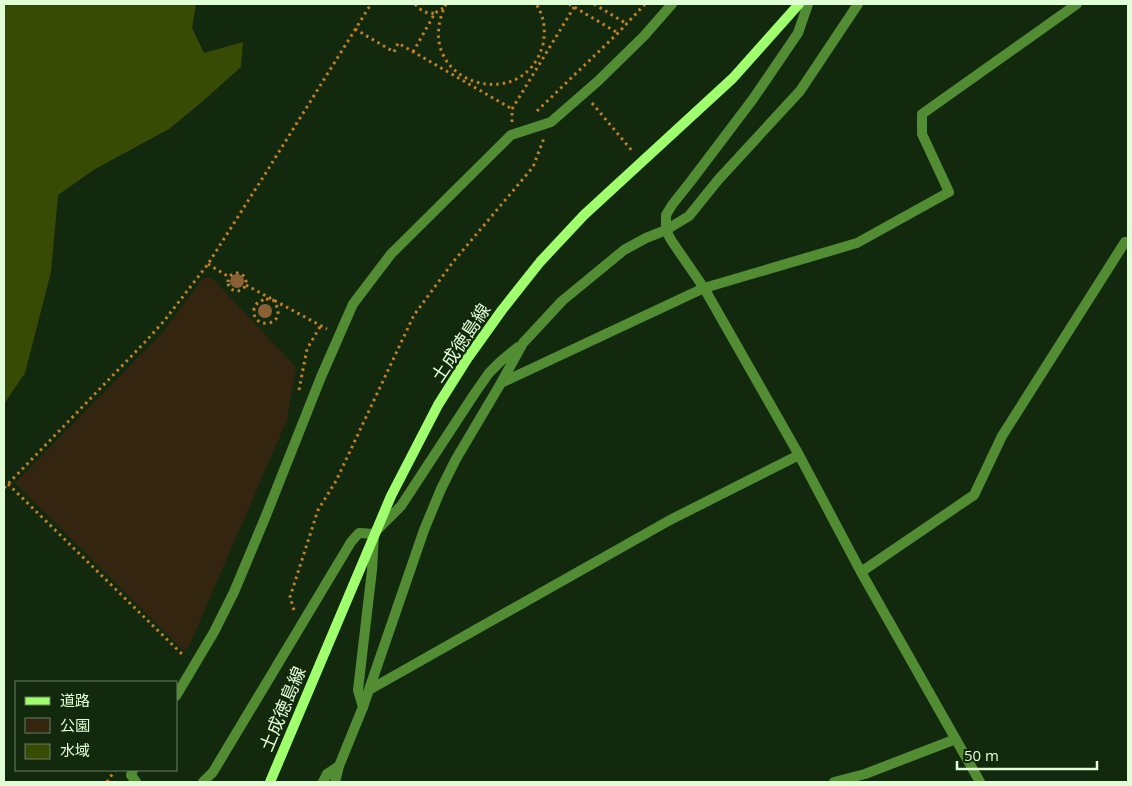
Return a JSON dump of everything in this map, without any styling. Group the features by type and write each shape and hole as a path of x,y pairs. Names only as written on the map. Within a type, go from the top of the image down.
{"main road":[{"name":"土成徳島線","path":"270,782 391,496 438,405 466,359 540,262 584,215 733,78 799,4"}],"street":[{"path":"178,693 214,632 234,592 320,377 353,304 391,254 511,135 551,122 598,81 644,36 672,4"},
{"path":"808,4 798,33 759,91 672,205 666,215 666,230 704,288 799,455 861,572 980,782"},
{"path":"363,706 358,690 372,570 374,534 401,506 489,373 523,343 562,301 624,250 666,230 689,216 718,180 800,91 858,4"},
{"path":"501,383 704,288 856,244 948,192 922,134 922,114 1077,4"},
{"path":"861,572 974,495 1002,436 1125,242 1128,242"},
{"path":"335,782 339,766 369,690 424,530 441,489 456,459 523,343"},
{"path":"369,690 670,520 799,455"},
{"path":"202,782 213,772 351,542 359,533 374,534"},
{"path":"834,782 864,774 956,739"},
{"path":"323,782 327,774 339,766"},
{"path":"133,771 131,775 136,782"}],"path":[{"path":"4,488 146,341 208,264 370,4"},
{"path":"415,4 420,10 429,14 442,10 446,4"},
{"path":"446,4 440,16 438,26 438,37 445,58 451,67 468,82 490,85 512,81 521,76 536,60 544,39 542,16 536,4"},
{"path":"570,4 575,5 618,33"},
{"path":"594,4 627,24"},
{"path":"532,115 646,4"},
{"path":"511,135 512,109 575,5"},
{"path":"413,52 436,13"},
{"path":"355,29 394,52 398,43 512,109"},
{"path":"536,60 540,62"},
{"path":"583,93 641,162"},
{"path":"300,627 290,597 318,510 336,481 414,315 453,262 533,167 551,122"},
{"path":"208,264 229,276"},
{"path":"237,273 241,274 246,281 246,285 238,292 232,290 228,287 227,281 229,276 237,273"},
{"path":"246,285 339,335"},
{"path":"266,299 273,300 277,305 277,318 266,324 260,322 255,318 255,306 260,301 266,299"},
{"path":"8,484 186,658"},
{"path":"107,782 114,771"}],"green space":[{"path":"203,278 212,278 296,367 287,420 189,646 184,651 15,483 163,332"}],"water":[{"path":"4,4 196,4 192,28 204,53 243,42 241,67 203,101 169,129 95,169 58,195 51,272 25,373 4,404"}]}
